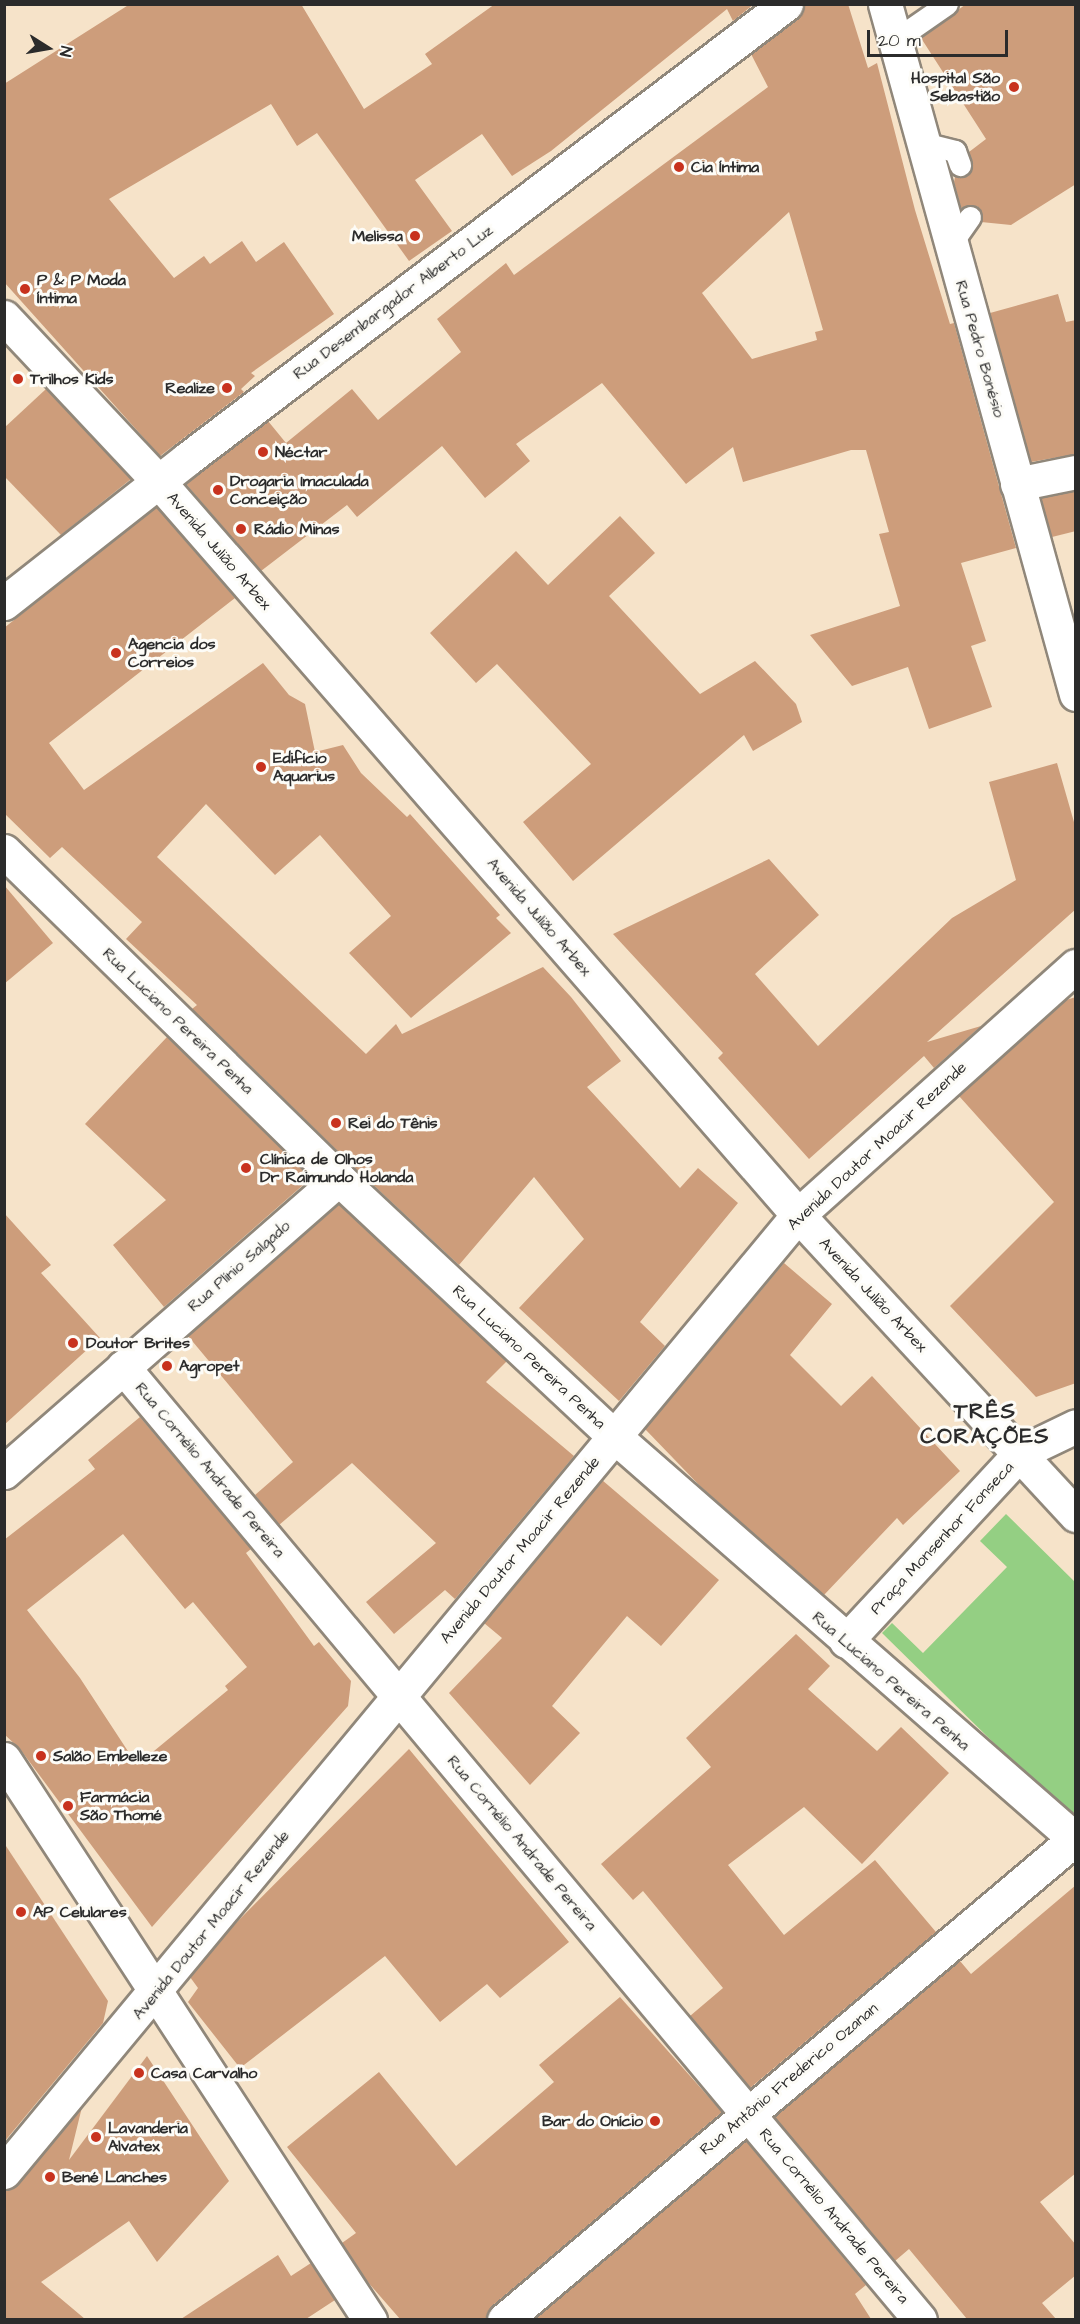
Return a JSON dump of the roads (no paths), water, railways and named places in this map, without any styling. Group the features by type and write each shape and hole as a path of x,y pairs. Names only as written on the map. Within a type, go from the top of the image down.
{"street":[{"name":"Rua Desembargador Alberto Luz","path":"4,603 158,481 786,4"},
{"name":"Rua Pedro Bonésio","path":"885,4 1076,694"},
{"name":"Avenida Julião Arbex","path":"4,317 158,481 798,1215 1076,1515"},
{"path":"1017,484 1076,472"},
{"name":"Rua Luciano Pereira Penha","path":"4,851 339,1179 614,1436 1075,1839"},
{"name":"Avenida Doutor Moacir Rezende","path":"4,2172 156,1992 798,1215 1076,966"},
{"name":"Rua Plínio Salgado","path":"4,1472 339,1179"},
{"name":"Rua Cornélio Andrade Pereira","path":"123,1367 920,2319"},
{"name":"Praça Monsenhor Fonseca","path":"846,1641 1020,1453 1076,1426"},
{"path":"4,1759 370,2319"},
{"name":"Rua Antônio Frederico Ozanan","path":"504,2319 1075,1839"}],"lane":[{"path":"895,40 947,4"},
{"path":"923,142 955,151 960,165"},
{"path":"951,244 970,217"}],"place":[{"name":"Hospital São Sebastião","path":"1014,87"},
{"name":"Cia Íntima","path":"679,167"},
{"name":"Melissa","path":"415,236"},
{"name":"P & P Moda Íntima","path":"25,289"},
{"name":"Trilhos Kids","path":"18,379"},
{"name":"Realize","path":"227,388"},
{"name":"Néctar","path":"263,452"},
{"name":"Drogaria Imaculada Conceição","path":"218,490"},
{"name":"Rádio Minas","path":"241,529"},
{"name":"Agencia dos Correios","path":"116,653"},
{"name":"Edifício Aquarius","path":"261,767"},
{"name":"Rei do Tênis","path":"336,1123"},
{"name":"Clínica de Olhos Dr Raimundo Holanda","path":"246,1168"},
{"name":"Doutor Brites","path":"73,1343"},
{"name":"Agropet","path":"167,1366"},
{"name":"Salão Embelleze","path":"41,1756"},
{"name":"Farmácia São Thomé","path":"68,1806"},
{"name":"AP Celulares","path":"21,1912"},
{"name":"Casa Carvalho","path":"139,2073"},
{"name":"Bar do Onício","path":"655,2121"},
{"name":"Lavanderia Alvatex","path":"96,2137"},
{"name":"Bené Lanches","path":"50,2177"}],"district":[{"name":"TRÊS CORAÇÕES","path":"985,1424"}]}
